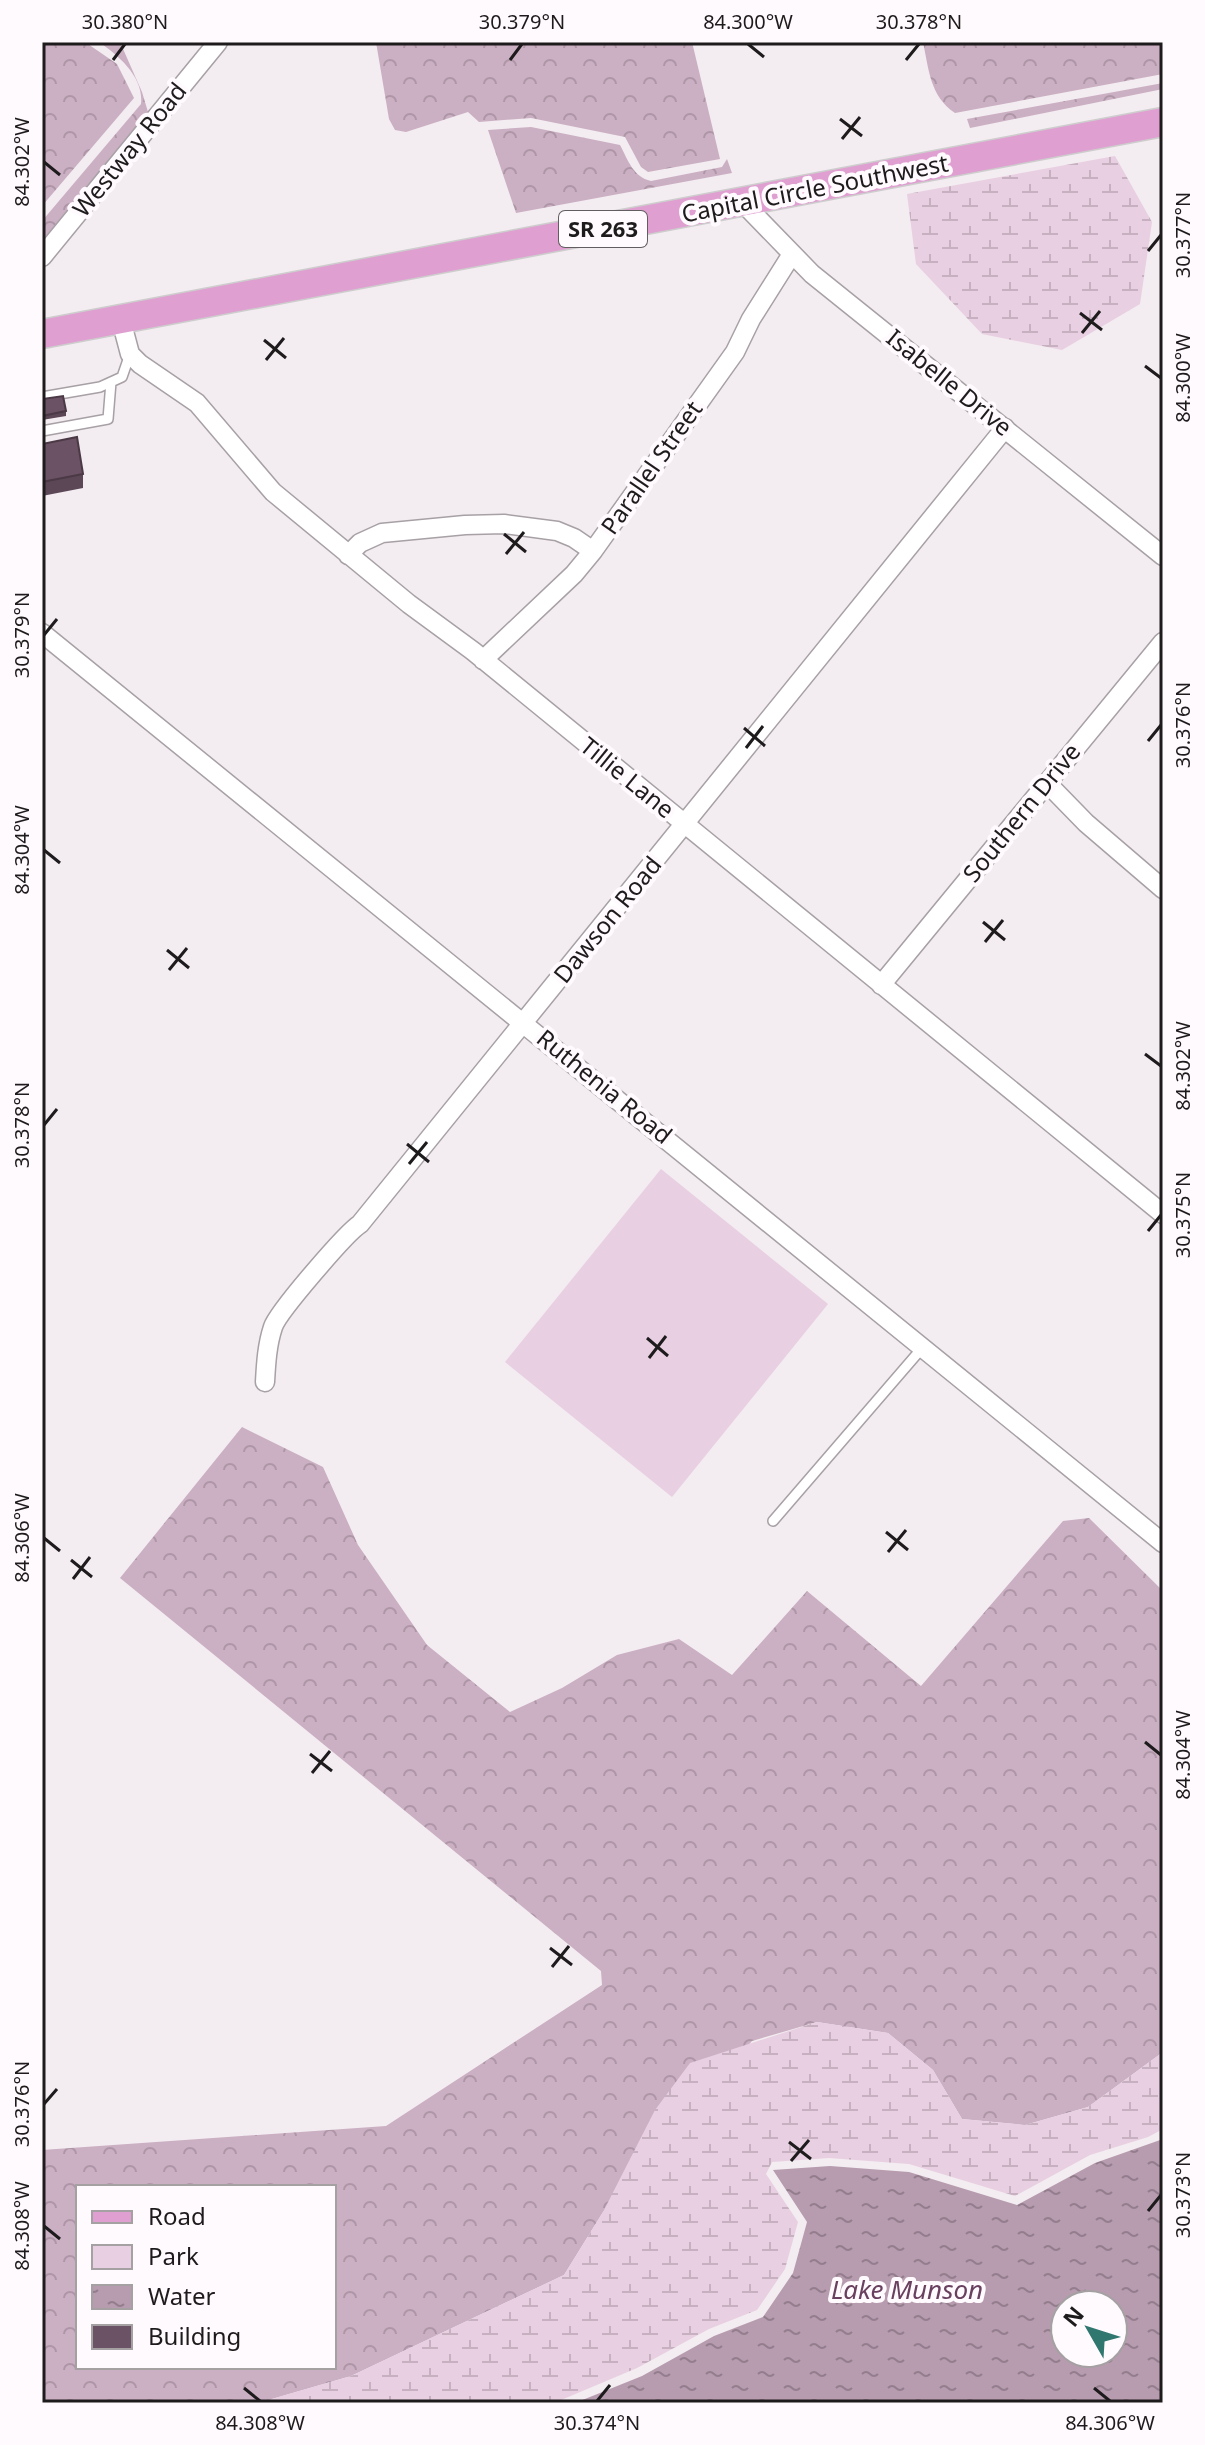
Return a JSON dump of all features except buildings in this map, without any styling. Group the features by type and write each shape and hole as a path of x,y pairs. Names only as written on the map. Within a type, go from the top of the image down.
{"main road":[{"name":"Capital Circle Southwest","path":"42,334 1163,122"}],"street":[{"name":"Westway Road","path":"42,257 218,42"},
{"name":"Isabelle Drive","path":"743,203 812,274 1163,556"},
{"name":"Parallel Street","path":"483,660 574,574 593,551 735,352 751,319 792,254"},
{"path":"121,320 130,354"},
{"name":"Tillie Lane","path":"130,354 197,403 273,492 348,555 483,660 1163,1214"},
{"name":"Dawson Road","path":"265,1382 273,1325 288,1304 348,1232 360,1224 1005,428"},
{"path":"348,555 360,543 382,533 491,524 537,526 557,531 593,551"},
{"name":"Ruthenia Road","path":"42,633 1163,1543"},
{"name":"Southern Drive","path":"881,985 1163,642"},
{"path":"1047,783 1086,823 1163,889"}],"lane":[{"path":"42,397 100,387 122,377 130,354"},
{"path":"42,431 108,419 111,382"},
{"path":"773,1521 923,1347"}],"green space":[{"path":"42,42 85,42 117,64 134,98 42,206"},
{"path":"99,42 120,42 139,84 122,61"},
{"path":"376,42 692,42 720,159 648,172 641,167 625,137 531,118 479,122 468,112 406,132 395,130 389,119"},
{"path":"923,42 1163,42 1163,74 955,113 935,90"},
{"path":"1163,83 1163,89 970,128 967,119"},
{"path":"139,85 148,112 42,241 42,221 141,104"},
{"path":"531,127 620,145 635,172 651,181 722,167 727,159 732,173 516,213 488,130"},
{"path":"1115,156 1152,222 1140,304 1062,350 982,334 916,264 907,194"},
{"path":"661,1169 828,1304 672,1497 505,1362"},
{"path":"242,1427 323,1467 358,1545 427,1645 510,1712 562,1688 617,1655 679,1639 732,1675 807,1591 921,1686 1063,1521 1089,1518 1163,1591 1163,2052 1088,2107 1025,2125 962,2119 933,2070 888,2033 817,2022 752,2041 603,2212 564,2275 351,2376 258,2403 42,2403 42,2150 386,2126 602,1985 601,1971 120,1578"},
{"path":"817,2022 888,2033 933,2070 962,2119 1025,2125 1088,2107 1163,2052 1163,2129 1148,2137 1090,2155 1015,2196 909,2164 829,2158 772,2162 766,2174 798,2222 785,2269 757,2310 709,2329 637,2368 554,2403 258,2403 351,2376 564,2275 603,2212 655,2110 690,2063"}],"water":[{"name":"Lake Munson","path":"1163,2139 1163,2403 575,2403 642,2376 714,2336 763,2317 793,2273 807,2222 773,2170 830,2166 909,2172 1017,2205 1095,2163"}]}
